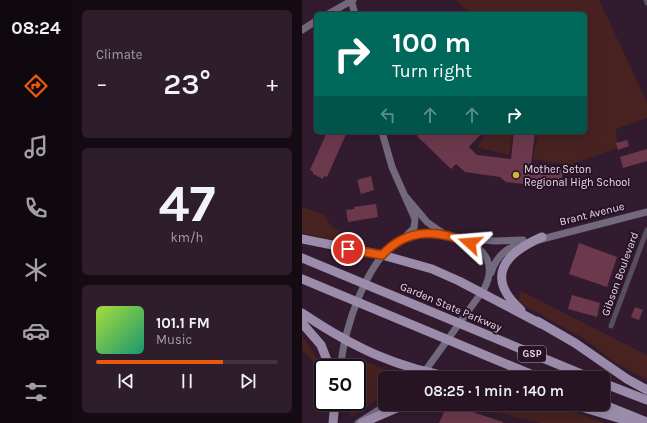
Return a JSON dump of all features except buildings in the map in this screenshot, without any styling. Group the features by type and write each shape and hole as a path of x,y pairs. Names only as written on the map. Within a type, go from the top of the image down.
{"highway":[{"path":"541,324 521,310 509,298 504,287 502,276 505,264 511,255 520,248 542,237"},
{"path":"302,239 382,255 442,273 570,340 627,379 647,390"},
{"name":"Garden State Parkway","path":"302,258 574,371"},
{"name":"GSP","path":"302,279 523,371"},
{"path":"302,313 343,340 379,358 412,371"},
{"path":"302,323 321,345 326,359"},
{"path":"610,386 647,400"},
{"path":"610,407 647,422"},
{"path":"334,423 335,411"},
{"path":"362,423 390,411"},
{"path":"595,411 635,423"}],"main road":[{"path":"331,12 352,0 354,12"},
{"path":"302,31 314,22"},
{"path":"302,31 314,27"},
{"path":"342,359 343,340 371,272 382,255 412,231 415,222 406,197 392,167 383,134"},
{"path":"406,197 430,225 451,236 476,245 485,253 489,265 489,279"},
{"name":"Brant Avenue","path":"425,371 481,293 489,279 495,262 503,252 515,246 542,237 647,212"},
{"path":"402,239 421,233 451,236"},
{"name":"Brant Avenue","path":"451,236 504,241 542,237"},
{"path":"358,423 378,410"},
{"path":"334,423 337,411"}],"street":[{"name":"Gibson Boulevard","path":"611,326 647,230"}],"shaded area":[{"path":"456,0 599,0 647,102 647,118 616,129 618,148 569,165 533,159 538,134 587,134 587,12 470,12"},
{"path":"486,134 513,134 509,155 477,147"},
{"path":"302,207 323,214 332,227 341,231 337,241 302,233"},
{"path":"521,291 647,355 647,380 613,361 583,338 518,302"},
{"path":"302,336 316,359 314,359 314,364 310,357 302,350"},
{"path":"366,362 388,371 378,371 378,399 366,407"},
{"path":"347,411 360,411 352,416"},
{"path":"492,411 569,411 606,423 540,423"}],"place":[{"name":"Mother Seton Regional High School","path":"516,175"}],"route":[{"path":"348,249 382,255 393,244 412,235 421,233 451,236 470,243"}]}
